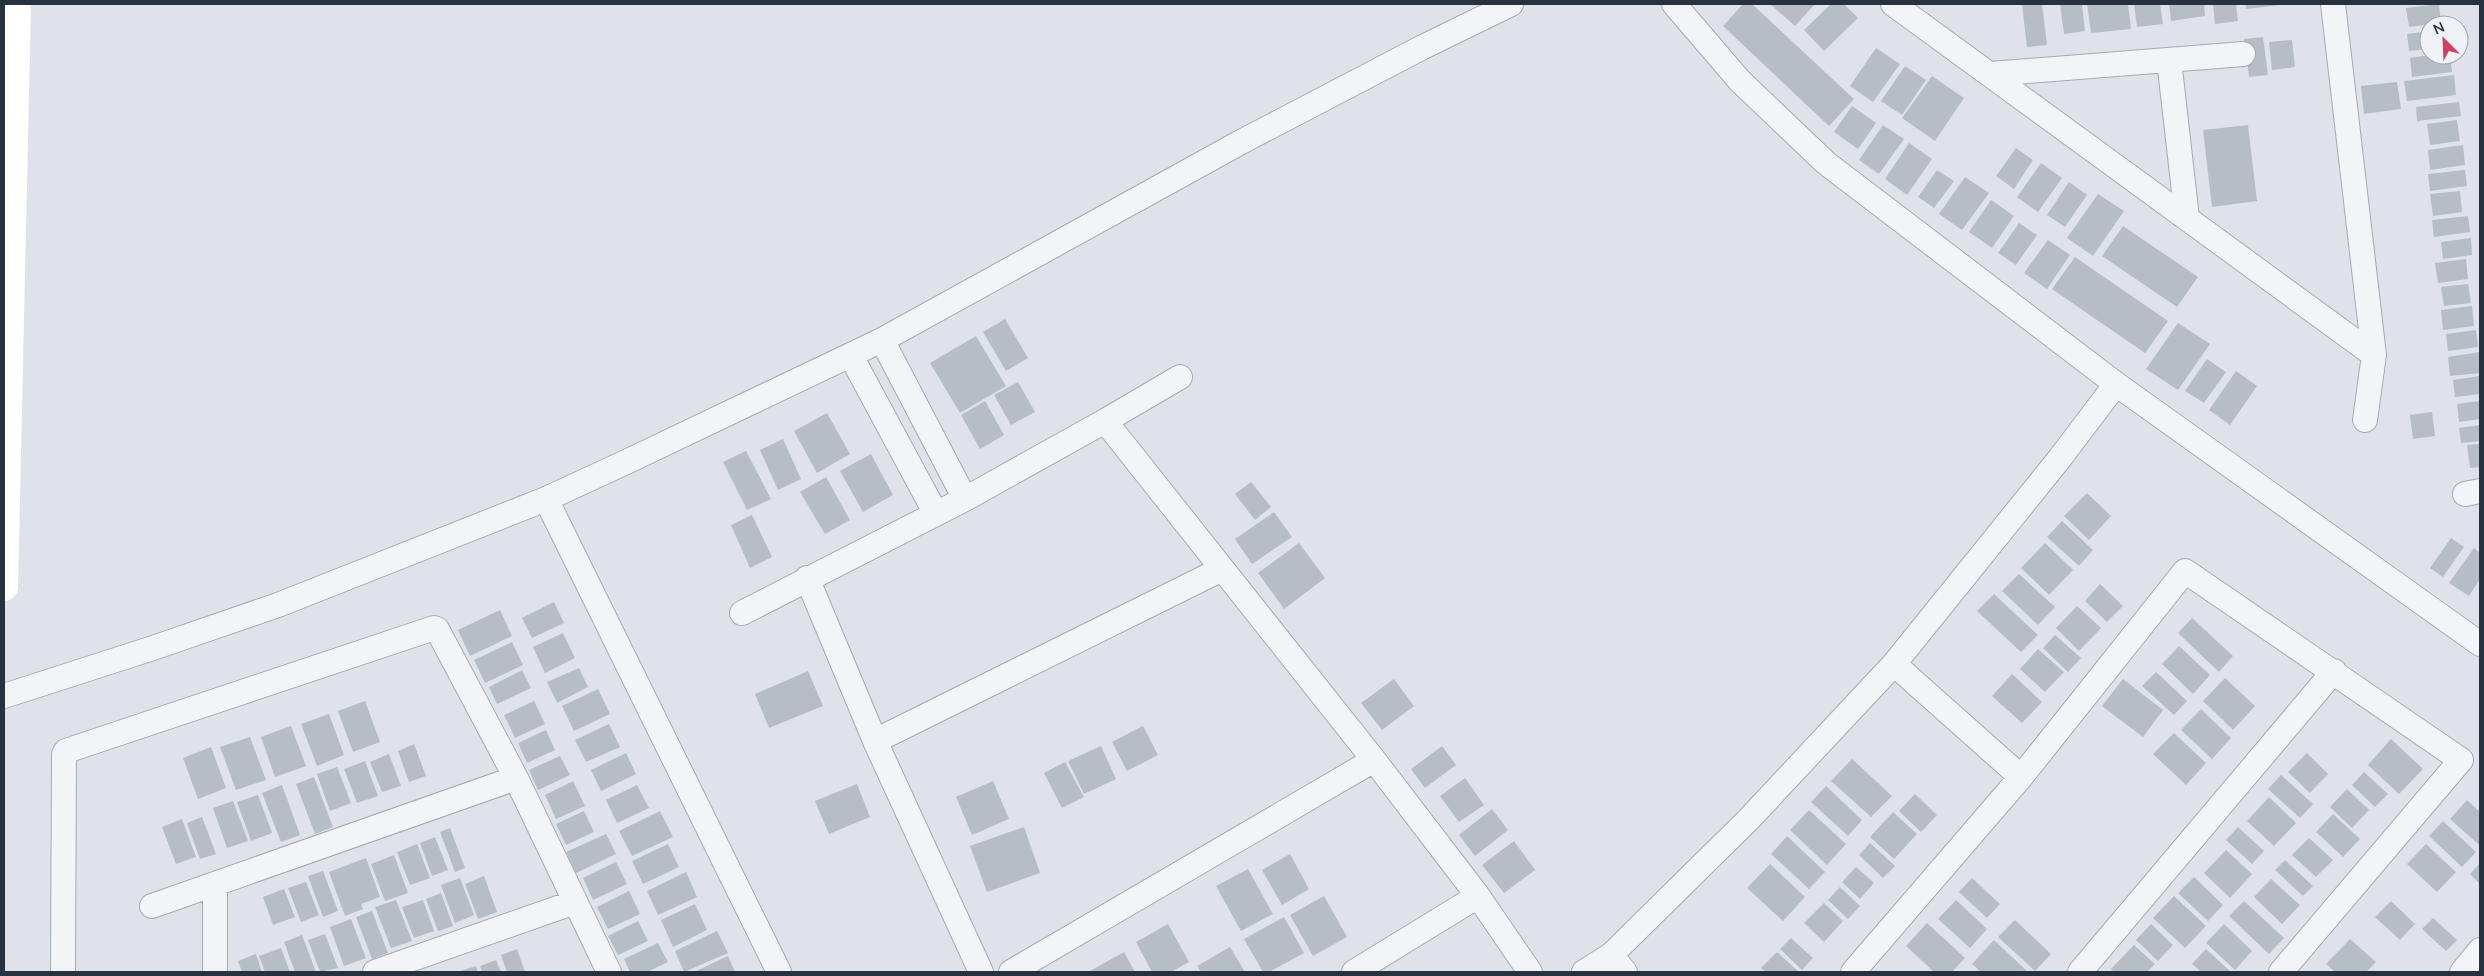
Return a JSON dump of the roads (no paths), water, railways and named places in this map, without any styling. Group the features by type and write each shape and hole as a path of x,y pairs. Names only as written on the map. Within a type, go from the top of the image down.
{"street":[{"path":"4,587 17,4"},
{"path":"4,696 154,648 278,604 546,499 851,356 1241,142 1421,48 1512,4"},
{"path":"1674,4 1740,81 1826,163 2116,384 2480,644"},
{"path":"1894,4 2374,355"},
{"path":"2333,4 2374,355 2365,420"},
{"path":"1990,74 2244,54"},
{"path":"2169,60 2187,218"},
{"path":"882,340 965,499"},
{"path":"851,356 936,514"},
{"path":"742,613 807,578 965,499 1180,377"},
{"path":"1584,972 1618,964 1749,819 1894,664 2054,465 2116,384"},
{"path":"1105,421 1374,760 1478,896 1530,972"},
{"path":"546,499 780,972"},
{"path":"876,741 1222,569"},
{"path":"1854,972 2021,777 2185,571 2334,671 2460,760 2282,972"},
{"path":"807,578 876,741 981,972"},
{"path":"63,972 64,754 71,748 434,628 437,629 516,778 609,972"},
{"path":"1894,664 2021,777"},
{"path":"2080,972 2334,671"},
{"path":"1012,972 1374,760"},
{"path":"152,906 516,778"},
{"path":"214,885 215,972"},
{"path":"1354,972 1478,896"},
{"path":"375,972 575,902"},
{"path":"2462,972 2480,950"}]}
